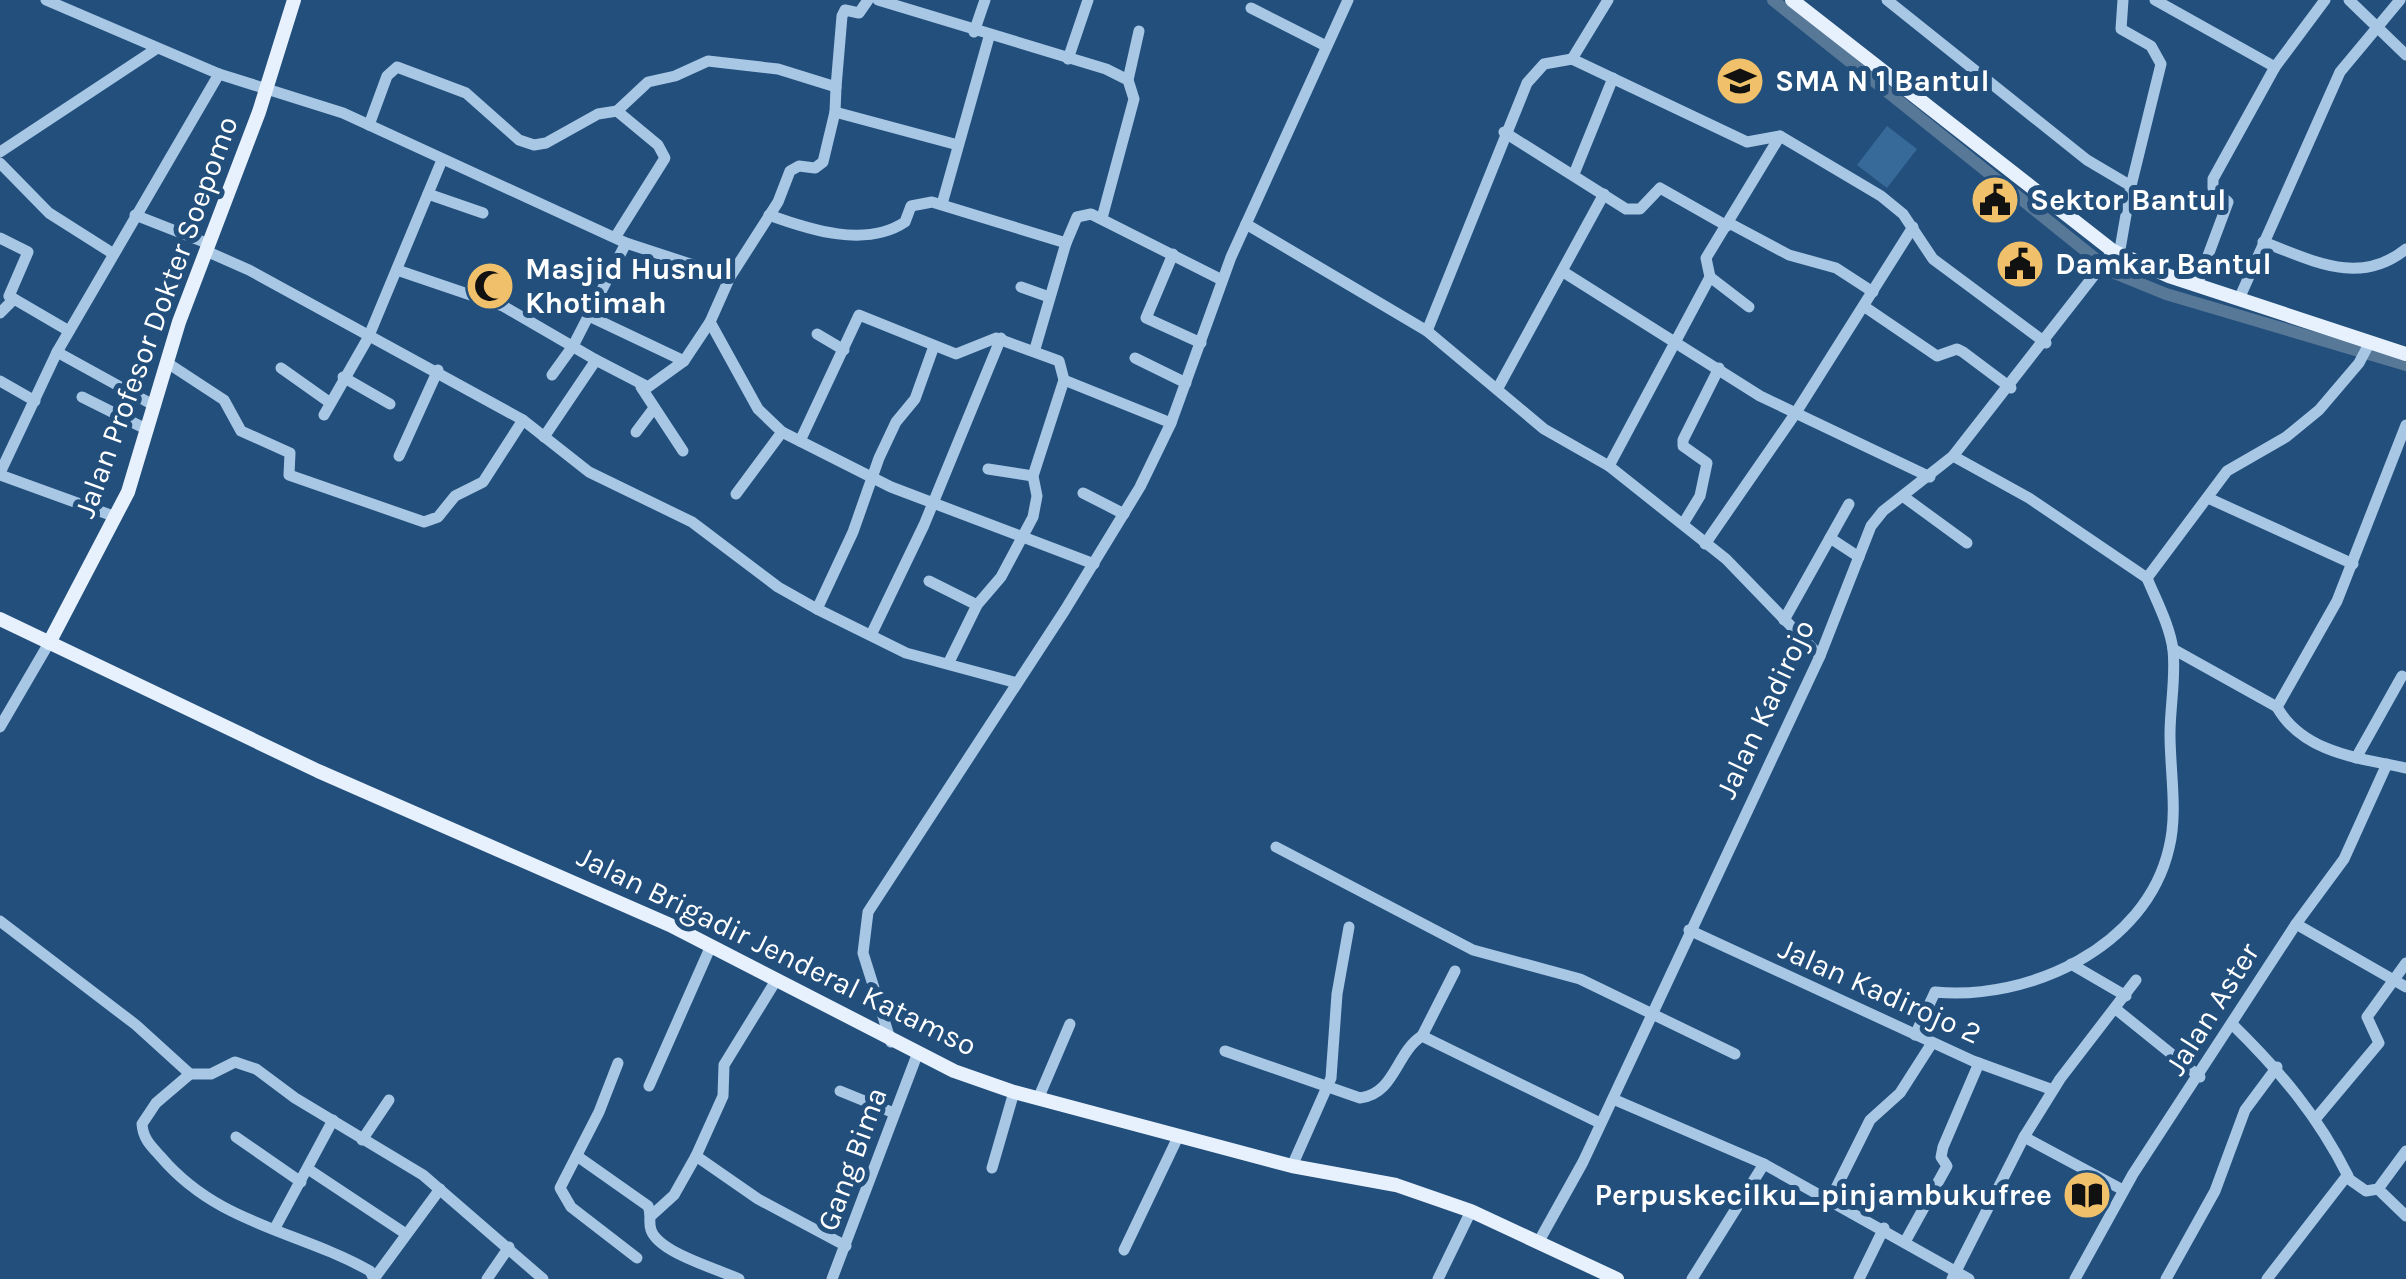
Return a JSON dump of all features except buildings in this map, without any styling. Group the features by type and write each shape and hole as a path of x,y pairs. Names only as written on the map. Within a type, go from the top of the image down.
{"main road":[{"name":"Jalan Profesor Dokter Soepomo","path":"49,642 116,517 148,430 166,362 266,90 294,0"},
{"path":"1792,0 2114,253 2197,286 2368,345 2406,354"},
{"name":"Jalan Brigadir Jenderal Katamso","path":"0,619 318,772 589,887 917,1055 1014,1092 1178,1137 1292,1166 1396,1184 1472,1210 1617,1279"}],"street":[{"path":"46,0 219,74 326,106 621,240 730,277"},
{"path":"642,387 650,386 684,360 710,322 730,277 769,216 790,171 799,166 814,168 823,162 834,112 842,16 845,10 859,13 868,0"},
{"path":"878,0 1128,80"},
{"path":"974,32 985,0"},
{"path":"1068,58 1088,0"},
{"path":"891,1042 863,954 864,922 1124,514 1171,422 1222,280 1348,0"},
{"path":"1572,58 1608,0"},
{"path":"1886,0 2087,160 2131,186"},
{"path":"2114,253 2162,64 2151,46 2121,29 2124,0"},
{"path":"2154,0 2275,67"},
{"path":"2197,286 2228,202 2213,188 2213,179 2275,67 2325,0"},
{"path":"2348,0 2378,24 2406,56"},
{"path":"2239,299 2340,72 2400,0"},
{"path":"1251,8 1326,46"},
{"path":"1102,218 1134,99 1128,80 1139,30"},
{"path":"942,204 989,37"},
{"path":"0,152 156,49"},
{"path":"1427,330 1504,132 1533,74 1550,62 1572,58 1747,142 1780,136 1881,196 1948,272 2046,343"},
{"path":"369,124 386,76 397,67 466,94 529,144 546,143 598,114 617,111 648,82 675,76 708,61 778,69 836,88"},
{"path":"116,517 0,474 58,352 112,253 219,74"},
{"path":"1574,174 1613,78"},
{"path":"552,375 573,346 621,240 665,158 658,145 617,111"},
{"path":"834,112 958,144"},
{"path":"1504,132 1635,210 1654,190 1662,189 1789,255 1830,264 1873,292"},
{"path":"1749,307 1710,277 1706,258 1780,136"},
{"path":"281,368 327,408 368,338 442,160"},
{"path":"0,163 49,213 112,253"},
{"path":"428,194 483,213"},
{"path":"1499,386 1604,194"},
{"path":"769,216 839,236 893,228 905,222 914,204 942,204 1066,243"},
{"path":"1034,349 1066,243 1076,218 1088,213 1222,280"},
{"path":"136,215 250,270 368,338 438,370 523,420 605,482 714,535 778,587 817,609 906,653 1016,683"},
{"path":"1246,224 1427,330 1499,386 1544,429 1609,466 1683,524 1820,656"},
{"path":"1705,544 1795,414 1912,228"},
{"path":"0,238 28,252 8,292 69,332"},
{"path":"2263,242 2352,271 2376,267 2406,249"},
{"name":"Jalan Kadirojo","path":"1539,1242 1613,1099 1688,930 1820,656 1877,518 1954,456 2114,253"},
{"path":"1173,254 1146,318 1201,343"},
{"path":"398,270 502,306 642,387 684,451"},
{"path":"1564,273 1795,414 1930,477"},
{"path":"1609,466 1673,339 1710,277"},
{"path":"1021,287 1048,297"},
{"path":"0,313 14,299"},
{"path":"1865,307 1937,356 1957,349 1963,352 2011,388"},
{"path":"800,441 859,315 961,354 1000,338 1058,361 1064,380 1033,476 1036,503 1024,536 977,605 949,662"},
{"path":"588,316 684,360"},
{"path":"710,322 758,409 782,432 872,477 1094,564"},
{"path":"817,334 844,350"},
{"path":"871,635 933,502 1000,338"},
{"path":"2147,578 2231,467 2278,442 2319,410 2359,362 2368,345"},
{"path":"817,609 896,422 914,399 934,346"},
{"path":"58,352 154,406"},
{"path":"1136,358 1186,383"},
{"path":"544,437 596,360"},
{"path":"166,362 224,400 241,431 290,454 288,472 293,478 406,518 432,521 455,496 483,482 523,420"},
{"path":"1683,524 1698,502 1707,463 1682,444 1719,368"},
{"path":"400,456 438,370"},
{"path":"343,378 390,404"},
{"path":"1064,380 1171,422"},
{"path":"0,381 35,402"},
{"path":"82,397 148,430"},
{"path":"636,432 654,408"},
{"path":"2276,707 2329,617 2406,424"},
{"path":"736,494 782,432"},
{"path":"1916,1036 1936,991 1984,994 2025,986 2071,964 2138,910 2164,868 2173,822 2173,649 2147,578 2028,498 1954,456"},
{"path":"988,469 1033,476"},
{"path":"1082,493 1124,514"},
{"path":"1904,497 1967,543"},
{"path":"2208,498 2352,564"},
{"path":"1784,620 1849,504"},
{"path":"1830,538 1859,557"},
{"path":"929,581 977,605"},
{"path":"0,727 49,642"},
{"path":"2173,649 2276,707 2288,724 2323,749 2406,768"},
{"path":"2356,758 2402,676"},
{"name":"Jalan Aster","path":"2075,1279 2123,1190 2296,924 2344,859 2387,764"},
{"path":"1276,847 1473,950 1580,979 1651,1017 1734,1054"},
{"path":"0,920 136,1025 190,1074 210,1074 240,1062 440,1188 543,1279"},
{"path":"2296,924 2406,988"},
{"path":"1292,1166 1328,1090 1337,994 1349,927"},
{"name":"Jalan Kadirojo 2","path":"1688,930 1916,1036 2053,1090"},
{"path":"648,1086 710,948"},
{"path":"2317,1117 2379,1043 2366,1021 2406,962"},
{"path":"2071,964 2126,996"},
{"path":"1226,1050 1328,1090 1360,1098 1378,1093 1422,1036 1455,971"},
{"path":"1954,1274 2024,1137 2053,1090 2136,980"},
{"path":"652,1214 674,1195 696,1156 723,1096 724,1066 775,982"},
{"path":"2116,1010 2200,1077"},
{"path":"1038,1099 1070,1024"},
{"path":"2232,1024 2276,1067 2317,1117 2348,1176 2366,1191 2378,1189 2406,1152"},
{"path":"1422,1036 1600,1123"},
{"path":"1830,1200 1870,1120 1900,1093 1932,1042"},
{"name":"Gang Bima","path":"832,1279 917,1055"},
{"path":"618,1063 577,1156 561,1182 562,1194 570,1207 637,1258"},
{"path":"1906,1240 1946,1166 1941,1157 1943,1146 1980,1064"},
{"path":"2166,1279 2214,1191 2238,1122 2276,1067"},
{"path":"190,1074 147,1114 144,1137 174,1173 213,1204 251,1224 275,1228 375,1278 440,1188"},
{"path":"840,1092 894,1113"},
{"path":"992,1168 1014,1092"},
{"path":"1613,1099 1764,1164 1906,1240 1954,1274 1969,1279"},
{"path":"362,1140 389,1100"},
{"path":"275,1228 333,1120"},
{"path":"236,1137 301,1182"},
{"path":"1124,1250 1178,1137"},
{"path":"2024,1137 2123,1190"},
{"path":"577,1156 648,1206 651,1230 660,1240 690,1260 739,1279"},
{"path":"696,1156 758,1199 846,1246"},
{"path":"1692,1279 1764,1164"},
{"path":"308,1169 406,1234"},
{"path":"2267,1279 2325,1200 2348,1176"},
{"path":"2378,1189 2406,1216"},
{"path":"1438,1279 1472,1210"},
{"path":"1860,1279 1884,1228"},
{"path":"488,1279 509,1247"}],"shaded area":[{"path":"1887,126 1917,149 1887,188 1857,165"}],"waterway":[{"path":"1773,0 2112,272 2166,294 2406,365"}],"place":[{"name":"SMA N 1 Bantul","path":"1740,81"},
{"name":"Sektor Bantul","path":"1995,200"},
{"name":"Damkar Bantul","path":"2020,264"},
{"name":"Masjid Husnul Khotimah","path":"490,286"},
{"name":"Perpuskecilku_pinjambukufree","path":"2087,1195"}]}
